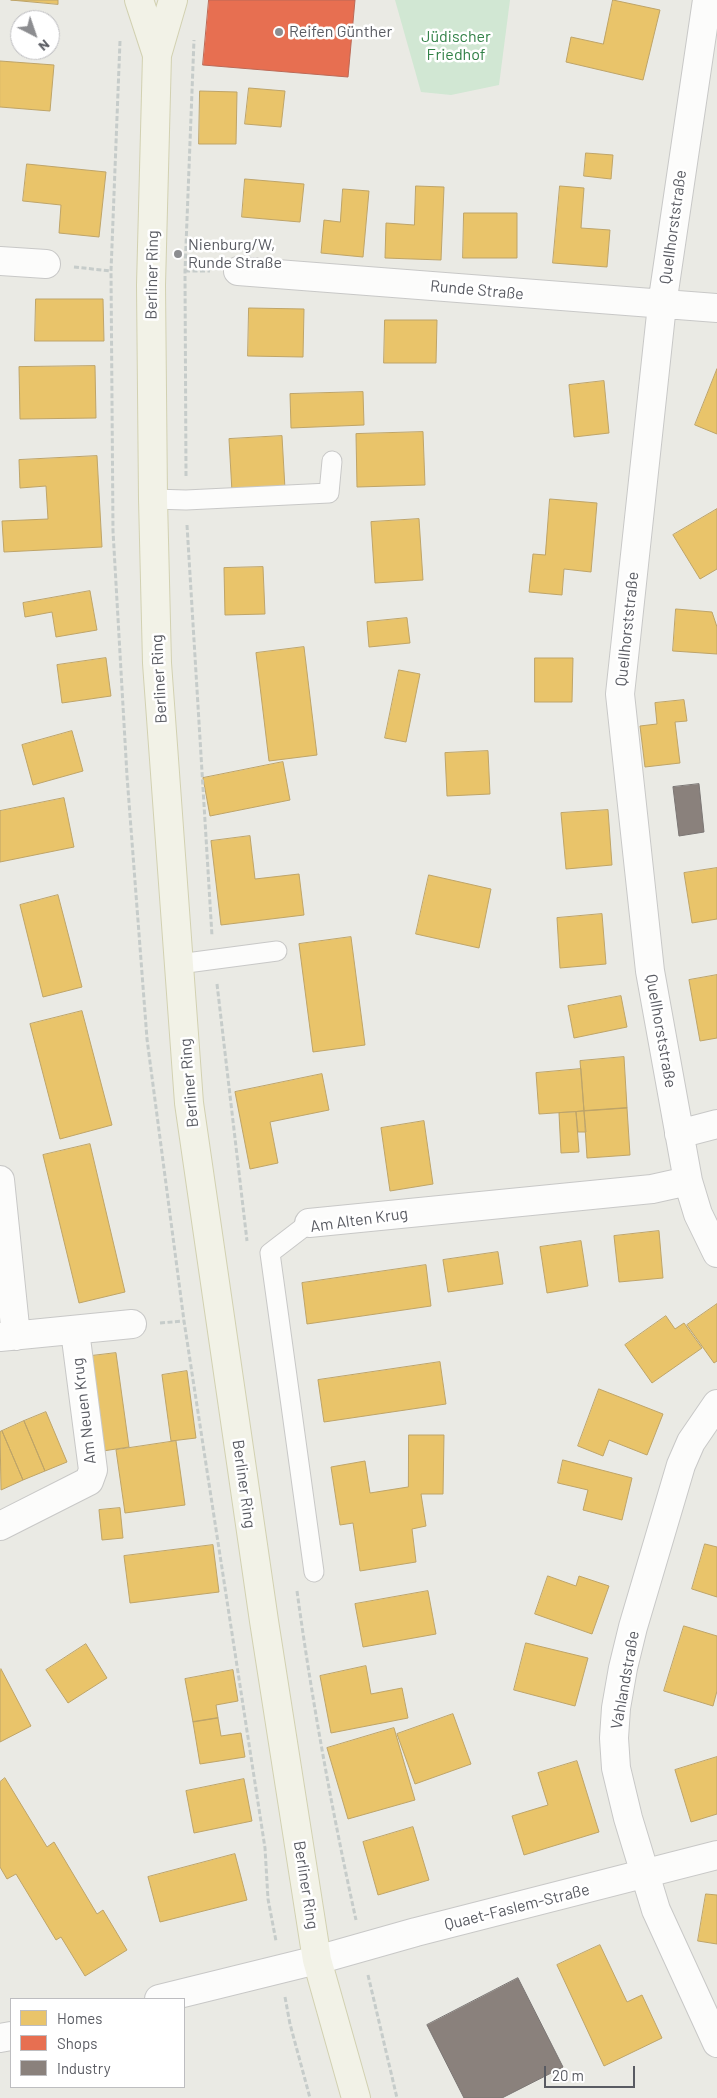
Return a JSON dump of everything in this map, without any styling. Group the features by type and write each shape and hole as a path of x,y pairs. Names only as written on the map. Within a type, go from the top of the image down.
{"main road":[{"name":"Berliner Ring","path":"138,0 157,55"},
{"name":"Berliner Ring","path":"172,0 157,55 151,284 153,499 157,663 189,1103 264,1621 318,1960 356,2098"}],"street":[{"name":"Quellhorststraße","path":"707,0 662,305 620,694 650,971 688,1181 698,1214 717,1253"},
{"path":"0,261 46,264"},
{"name":"Runde Straße","path":"238,271 717,308"},
{"path":"679,1134 717,1124"},
{"path":"0,1180 8,1336 132,1324"},
{"name":"Am Alten Krug","path":"309,1223 652,1189 688,1181"},
{"name":"Am Neuen Krug","path":"0,1526 88,1481 93,1470 75,1331"},
{"name":"Vahlandstraße","path":"717,1404 691,1442 681,1465 633,1627 616,1708 614,1738 616,1768 656,1910 717,2043"},
{"name":"Quaet-Faslem-Straße","path":"163,1998 318,1960 717,1855"}],"lane":[{"path":"153,499 186,500 329,493 332,461"},
{"path":"179,964 276,952"},
{"name":"Am Alten Krug","path":"309,1223 270,1253 314,1572"}],"path":[{"path":"46,264 111,271"},
{"path":"362,1947 397,2098"},
{"path":"280,1969 290,2024 310,2098"}],"green space":[{"name":"Jüdischer Friedhof","path":"395,0 510,0 499,85 451,95 421,92"}],"building: Homes":[{"path":"11,0 58,0 58,4"},
{"path":"613,0 660,10 643,80 566,62 571,37 603,44"},
{"path":"0,61 54,65 50,111 0,107"},
{"path":"249,88 285,91 281,127 245,124"},
{"path":"200,91 237,92 236,144 199,144"},
{"path":"586,153 613,155 611,179 584,176"},
{"path":"27,164 106,172 99,237 59,233 61,205 23,201"},
{"path":"245,179 304,184 300,222 242,217"},
{"path":"416,186 444,187 441,260 385,258 386,223 414,225"},
{"path":"560,186 584,188 581,228 610,230 607,267 553,263"},
{"path":"343,189 369,191 363,257 321,253 324,220 340,222"},
{"path":"464,213 517,213 517,258 463,258"},
{"path":"36,299 103,299 104,341 35,341"},
{"path":"249,308 304,309 303,357 248,356"},
{"path":"385,320 437,320 436,363 384,363"},
{"path":"95,366 96,418 20,419 19,367"},
{"path":"717,369 717,434 695,425"},
{"path":"604,381 609,433 574,437 569,385"},
{"path":"363,392 364,425 291,428 290,394"},
{"path":"423,432 425,485 357,487 356,434"},
{"path":"282,436 285,489 232,492 229,439"},
{"path":"97,456 102,547 4,552 2,521 48,519 46,486 20,488 19,460"},
{"path":"550,499 597,503 591,572 564,569 562,595 529,592 533,554 545,555"},
{"path":"717,509 717,569 700,579 673,535"},
{"path":"419,519 423,580 375,583 371,522"},
{"path":"263,567 265,614 225,615 224,568"},
{"path":"90,591 97,630 56,637 52,612 25,617 23,603"},
{"path":"676,609 712,612 717,627 717,654 673,651"},
{"path":"407,618 410,643 369,647 367,622"},
{"path":"304,647 317,755 269,761 256,653"},
{"path":"106,658 111,696 62,703 57,665"},
{"path":"535,658 573,658 572,702 535,702"},
{"path":"399,670 420,674 406,742 385,738"},
{"path":"684,700 687,721 675,722 680,763 645,767 640,726 657,724 655,703"},
{"path":"72,731 83,771 33,785 22,745"},
{"path":"488,751 490,794 447,796 445,753"},
{"path":"283,762 290,800 210,816 203,778"},
{"path":"64,798 74,847 0,862 0,811"},
{"path":"608,810 612,865 566,869 561,813"},
{"path":"250,836 255,879 299,874 304,915 221,925 211,841"},
{"path":"717,868 717,919 692,923 684,873"},
{"path":"429,875 491,889 479,948 416,934"},
{"path":"58,895 82,987 43,997 20,905"},
{"path":"602,914 606,964 560,968 557,918"},
{"path":"351,937 365,1045 313,1052 299,944"},
{"path":"717,975 717,1038 700,1041 689,980"},
{"path":"621,996 627,1027 574,1038 568,1006"},
{"path":"82,1011 112,1125 60,1139 30,1024"},
{"path":"624,1057 627,1108 584,1111 580,1061"},
{"path":"581,1069 584,1111 539,1114 536,1073"},
{"path":"322,1074 329,1110 270,1122 278,1163 250,1169 235,1092"},
{"path":"627,1108 630,1155 587,1158 584,1111"},
{"path":"584,1111 586,1132 578,1132 576,1112"},
{"path":"576,1112 579,1152 561,1153 559,1113"},
{"path":"424,1121 433,1184 390,1191 381,1128"},
{"path":"90,1144 125,1292 79,1303 43,1155"},
{"path":"659,1231 663,1278 619,1282 614,1236"},
{"path":"581,1241 588,1286 547,1293 540,1247"},
{"path":"498,1252 503,1284 448,1292 443,1260"},
{"path":"426,1265 431,1306 307,1324 302,1283"},
{"path":"717,1304 717,1361 714,1363 687,1325"},
{"path":"666,1316 675,1329 684,1323 702,1348 652,1383 625,1345"},
{"path":"116,1353 129,1447 103,1451 91,1356"},
{"path":"440,1362 446,1404 324,1422 318,1380"},
{"path":"187,1371 196,1438 171,1441 162,1375"},
{"path":"599,1389 663,1414 647,1455 609,1440 603,1456 578,1446"},
{"path":"46,1412 67,1462 45,1471 24,1421"},
{"path":"24,1421 45,1471 23,1480 2,1431"},
{"path":"2,1431 23,1480 1,1490 0,1432"},
{"path":"409,1435 444,1435 443,1494 421,1494 426,1526 412,1529 416,1562 360,1571 353,1523 340,1525 331,1467 365,1461 370,1493 408,1487"},
{"path":"176,1441 185,1505 125,1513 116,1450"},
{"path":"563,1460 632,1478 622,1520 583,1510 588,1490 558,1483"},
{"path":"120,1508 123,1538 102,1540 99,1510"},
{"path":"705,1544 717,1547 717,1597 692,1589"},
{"path":"213,1545 219,1592 130,1603 124,1556"},
{"path":"548,1576 576,1586 579,1576 609,1586 592,1634 535,1614"},
{"path":"428,1591 436,1634 363,1647 355,1604"},
{"path":"684,1626 717,1636 717,1691 713,1706 664,1691"},
{"path":"526,1643 588,1658 575,1706 514,1690"},
{"path":"86,1644 107,1678 68,1703 46,1670"},
{"path":"366,1666 371,1694 402,1688 408,1718 331,1733 320,1676"},
{"path":"0,1670 31,1726 0,1742"},
{"path":"233,1670 238,1701 216,1705 218,1718 193,1722 185,1679"},
{"path":"453,1714 471,1764 415,1784 397,1734"},
{"path":"218,1718 221,1736 241,1733 245,1757 200,1764 193,1722"},
{"path":"394,1728 415,1800 348,1819 327,1748"},
{"path":"717,1757 717,1814 691,1822 675,1770"},
{"path":"577,1761 599,1832 524,1855 512,1816 548,1805 538,1773"},
{"path":"5,1778 47,1847 54,1842 97,1914 103,1910 127,1950 85,1976 61,1937 56,1940 16,1874 7,1879 0,1867 0,1782"},
{"path":"244,1779 252,1821 194,1833 186,1791"},
{"path":"413,1827 429,1880 378,1895 363,1842"},
{"path":"235,1854 247,1900 160,1922 148,1877"},
{"path":"706,1894 717,1895 717,1944 698,1941"},
{"path":"600,1945 627,2002 642,1995 662,2038 604,2066 557,1965"}],"building: Shops":[{"name":"Reifen Günther","path":"209,0 355,0 348,77 203,65"}],"building: Industry":[{"path":"699,784 704,832 679,836 673,787"},
{"path":"518,1978 563,2067 502,2098 464,2098 427,2025"}],"place":[{"name":"Reifen Günther","path":"279,32"},
{"name":"Nienburg/W, Runde Straße","path":"178,254"}]}
